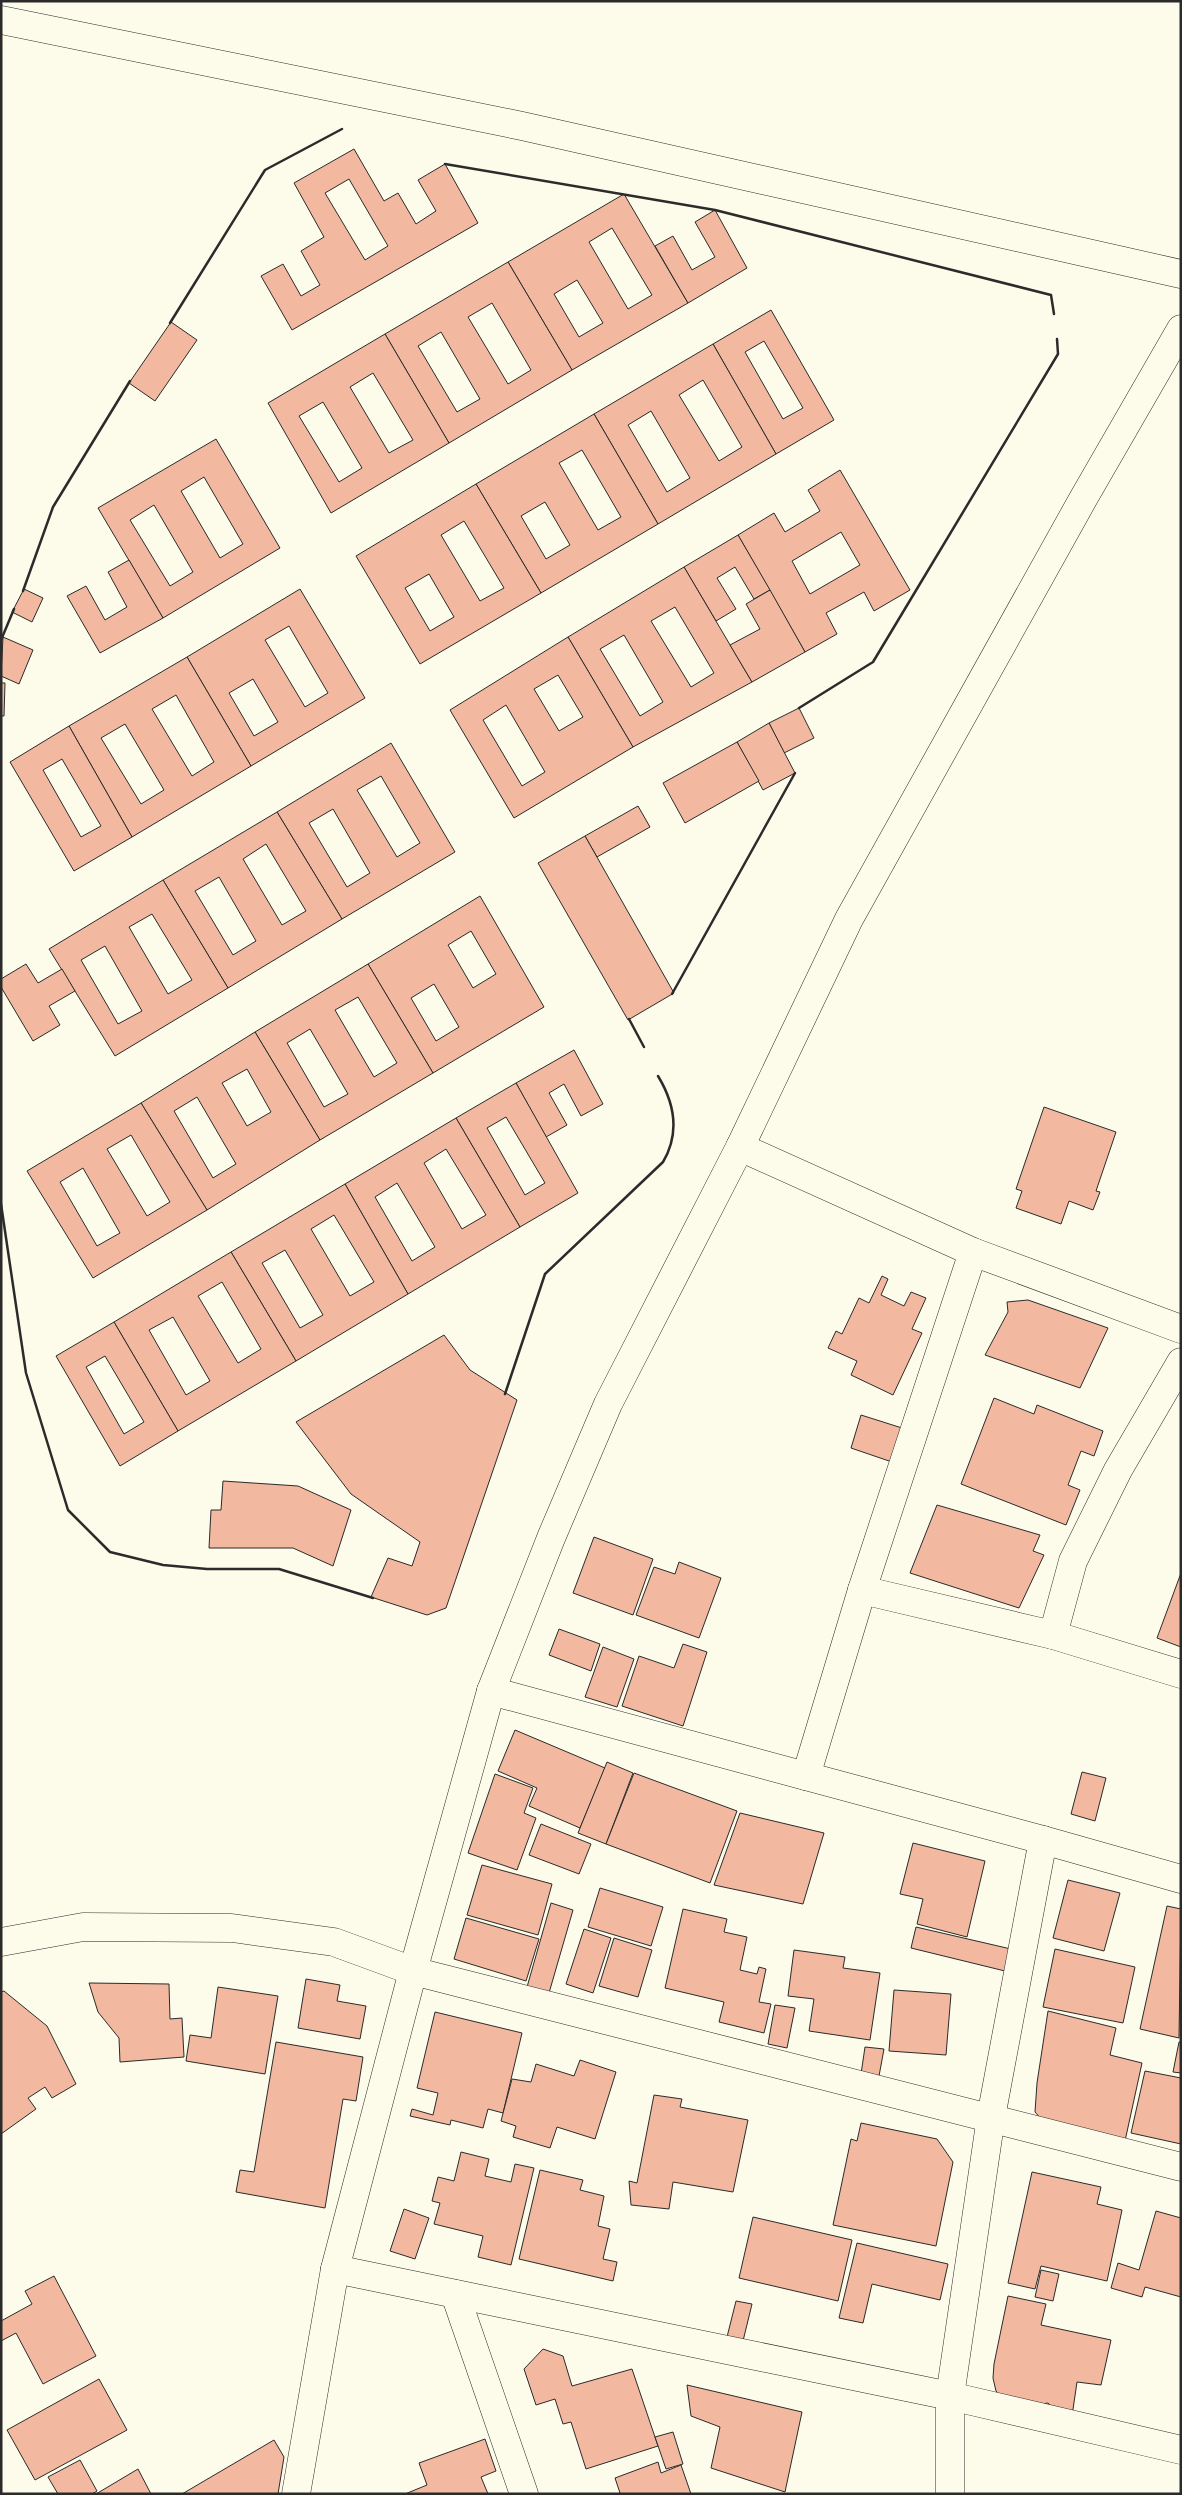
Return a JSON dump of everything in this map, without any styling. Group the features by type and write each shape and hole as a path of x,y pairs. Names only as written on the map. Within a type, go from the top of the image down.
{"street":[{"path":"1,20 522,126 1181,274"},
{"path":"296,2494 335,2269 413,1971 491,1691 551,1538 608,1404 740,1147 849,920 1082,498 1181,329"},
{"path":"740,1147 973,1252 1181,1328"},
{"path":"806,1776 862,1590 973,1252"},
{"path":"1053,1635 1073,1561 1118,1470 1181,1362"},
{"path":"862,1590 1053,1635 1181,1674"},
{"path":"491,1691 1181,1879"},
{"path":"950,2494 950,2396 991,2117 1043,1840"},
{"path":"1,1942 83,1927 232,1928 334,1942 413,1971 1181,2167"},
{"path":"335,2269 950,2396 1181,2450"},
{"path":"455,2294 524,2494"}],"building":[{"path":"354,149 384,201 398,193 416,224 436,211 418,180 445,164 478,223 292,330 261,276 283,264 301,296 320,285 301,251 324,237 294,183","holes":["349,179 388,246 365,260 325,193"]},
{"path":"624,194 688,303 572,370 508,262","holes":["612,228 652,295 628,309 589,242","577,280 603,323 579,337 554,294"]},
{"path":"715,210 747,268 688,303 655,246 673,236 692,270 715,257 695,222"},
{"path":"508,262 572,370 449,443 385,334","holes":["492,303 531,370 508,384 468,317","441,332 480,399 457,412 418,346"]},
{"path":"771,310 834,420 776,454 713,344","holes":["764,341 803,408 783,419 745,352"]},
{"path":"171,322 197,340 155,401 129,383"},
{"path":"385,334 449,443 331,513 268,403","holes":["373,373 413,440 389,453 350,387","323,402 362,468 339,482 299,416"]},
{"path":"713,344 776,454 658,524 594,414","holes":["703,380 742,447 719,461 679,395","651,411 690,478 667,492 628,425"]},
{"path":"594,414 658,524 541,593 476,484","holes":["582,450 621,517 598,530 559,463","545,502 570,545 546,559 521,516"]},
{"path":"216,439 280,548 163,618 98,508","holes":["204,477 243,544 220,558 181,491","154,505 193,572 170,586 130,520"]},
{"path":"840,470 910,590 874,611 864,592 826,613 837,634 805,652 738,535 774,513 785,532 820,511 808,490","holes":["841,532 860,565 810,594 792,561"]},
{"path":"476,484 541,593 420,664 356,556","holes":["464,521 504,588 480,601 441,535","429,574 454,617 430,631 405,588"]},
{"path":"738,535 770,590 754,599 735,567 717,578 736,609 716,621 684,567"},
{"path":"129,560 163,618 100,653 67,596 86,586 105,620 127,607 108,572"},
{"path":"684,567 752,682 633,747 568,637","holes":["675,607 714,673 691,687 651,621","624,635 663,702 640,716 600,649"]},
{"path":"24,589 43,598 32,622 12,612"},
{"path":"300,589 365,698 251,766 187,657","holes":["289,626 328,693 305,707 265,640","253,679 278,722 254,736 229,693"]},
{"path":"770,590 805,652 752,682 730,645 760,629 746,604"},
{"path":"3,637 33,650 19,684 1,676"},
{"path":"568,637 633,747 514,818 450,710","holes":["558,675 583,717 559,731 534,689","506,705 545,772 522,786 483,720"]},
{"path":"187,657 251,766 132,837 69,726","holes":["176,695 214,762 192,776 152,709","125,724 164,790 141,804 101,738"]},
{"path":"1,683 5,683 4,716 1,716"},
{"path":"799,708 814,738 784,753 769,723"},
{"path":"769,723 795,773 763,790 737,742"},
{"path":"69,726 132,837 74,871 10,762","holes":["62,759 101,826 81,837 43,770"]},
{"path":"737,742 759,781 685,823 663,783"},
{"path":"391,743 455,852 342,919 277,812","holes":["381,776 420,843 397,857 357,790","333,809 370,873 347,887 309,823"]},
{"path":"638,806 650,827 597,857 585,836"},
{"path":"277,812 342,919 228,988 163,880","holes":["266,844 306,911 282,925 243,859","219,877 256,941 233,955 195,891"]},
{"path":"585,836 674,993 628,1020 538,863"},
{"path":"163,880 228,988 115,1056 49,949","holes":["152,914 192,980 168,994 129,927","105,946 142,1011 118,1024 81,960"]},
{"path":"480,896 544,1007 433,1073 368,964","holes":["471,931 496,974 473,988 448,945","434,984 459,1027 436,1041 411,998"]},
{"path":"26,964 38,983 62,969 75,991 49,1006 60,1025 33,1041 1,987 1,979"},
{"path":"368,964 433,1073 320,1140 255,1032","holes":["358,997 397,1063 374,1077 335,1010","310,1029 348,1094 324,1107 287,1043"]},
{"path":"255,1032 320,1140 207,1210 141,1103","holes":["247,1069 271,1112 247,1126 222,1083","197,1097 236,1164 213,1178 174,1111"]},
{"path":"574,1050 603,1104 581,1116 564,1084 549,1093 567,1125 546,1137 516,1083"},
{"path":"516,1083 578,1193 520,1227 456,1118","holes":["506,1117 545,1183 525,1195 487,1128"]},
{"path":"141,1103 207,1210 93,1278 27,1171","holes":["131,1135 170,1202 147,1216 107,1149","83,1168 120,1233 97,1246 60,1182"]},
{"path":"1044,1107 1116,1132 1096,1191 1100,1192 1093,1210 1069,1201 1061,1224 1016,1208 1022,1191 1016,1189"},
{"path":"456,1118 520,1227 408,1294 345,1184","holes":["446,1149 486,1215 462,1229 424,1163","397,1183 435,1247 412,1261 375,1197"]},
{"path":"345,1184 408,1294 296,1361 231,1252","holes":["334,1215 374,1282 350,1296 311,1229","285,1250 323,1315 300,1328 262,1263"]},
{"path":"231,1252 296,1361 178,1431 114,1322","holes":["222,1282 261,1349 238,1363 198,1296","173,1317 210,1381 186,1395 149,1330"]},
{"path":"882,1276 888,1279 881,1295 904,1306 911,1292 926,1298 912,1329 922,1333 893,1395 851,1375 857,1361 828,1348 836,1331 842,1334 859,1298 869,1303"},
{"path":"1028,1300 1108,1328 1080,1388 985,1355 1008,1312 1007,1302"},
{"path":"114,1322 178,1431 120,1466 56,1356","holes":["105,1356 144,1422 124,1434 86,1367"]},
{"path":"444,1335 470,1370 517,1400 446,1608 427,1615 371,1597 388,1558 412,1566 420,1542 351,1494 296,1422"},
{"path":"994,1398 1034,1414 1037,1405 1103,1431 1094,1456 1081,1451 1068,1485 1080,1490 1066,1525 961,1484"},
{"path":"861,1415 902,1428 892,1462 851,1448"},
{"path":"223,1481 298,1486 351,1510 333,1566 293,1548 209,1548 211,1510 221,1510"},
{"path":"937,1505 1040,1535 1033,1551 1044,1555 1019,1608 910,1573"},
{"path":"594,1537 653,1559 633,1615 573,1593"},
{"path":"679,1562 721,1578 699,1638 636,1615 654,1567 675,1574"},
{"path":"1181,1573 1181,1647 1157,1638"},
{"path":"559,1629 600,1644 591,1671 549,1655"},
{"path":"683,1644 707,1652 683,1726 622,1706 639,1656 674,1668"},
{"path":"603,1647 634,1659 617,1707 585,1697"},
{"path":"515,1730 605,1768 580,1828 529,1806 537,1788 498,1771"},
{"path":"607,1762 633,1773 606,1844 578,1833"},
{"path":"1082,1772 1106,1778 1095,1821 1071,1814"},
{"path":"634,1773 737,1811 710,1883 606,1844"},
{"path":"495,1774 533,1788 524,1813 536,1818 517,1870 468,1853"},
{"path":"740,1813 824,1833 803,1904 714,1885"},
{"path":"541,1824 591,1844 579,1874 529,1855"},
{"path":"913,1843 985,1861 967,1937 917,1924 923,1899 900,1894"},
{"path":"482,1865 552,1884 538,1935 467,1915"},
{"path":"1068,1880 1120,1893 1104,1951 1053,1938"},
{"path":"600,1888 663,1907 651,1946 588,1927"},
{"path":"551,1903 573,1910 549,1993 527,1987"},
{"path":"1167,1906 1181,1909 1179,2038 1140,2029"},
{"path":"683,1909 727,1919 724,1932 747,1937 740,1970 757,1974 759,1967 766,1969 759,2002 771,2004 764,2033 719,2022 724,2002 665,1988"},
{"path":"466,1918 539,1939 526,1981 454,1959"},
{"path":"916,1927 1011,1949 1005,1971 911,1948"},
{"path":"584,1929 611,1938 593,1993 566,1984"},
{"path":"614,1938 652,1950 638,1997 599,1986"},
{"path":"1055,1949 1135,1967 1123,2023 1043,2007"},
{"path":"794,1950 845,1957 843,1968 880,1973 870,2040 809,2031 814,1999 788,1996"},
{"path":"306,1979 340,1985 337,2001 366,2006 360,2039 298,2028"},
{"path":"89,1983 169,1984 170,2019 182,2018 184,2057 120,2062 119,2038 98,2012"},
{"path":"218,1987 278,1996 265,2074 186,2061 190,2035 211,2038"},
{"path":"894,1990 951,1994 946,2055 889,2051"},
{"path":"4,1991 47,2026 76,2084 52,2098 45,2087 28,2098 36,2109 1,2134 1,1992"},
{"path":"775,2005 795,2008 787,2048 768,2044"},
{"path":"1048,2011 1116,2028 1110,2055 1142,2063 1125,2141 1043,2121 1035,2112 1037,2083"},
{"path":"435,2012 522,2033 503,2113 488,2109 483,2128 451,2120 450,2125 410,2116 412,2109 433,2115 438,2093 417,2088"},
{"path":"276,2042 363,2057 356,2101 343,2099 325,2208 236,2192 240,2170 254,2172"},
{"path":"1179,2042 1181,2042 1181,2073 1173,2072"},
{"path":"865,2047 884,2049 879,2076 861,2074"},
{"path":"580,2060 616,2072 595,2139 557,2127 550,2148 513,2137 516,2126 501,2121 512,2079 531,2082 536,2064 574,2076"},
{"path":"1145,2071 1181,2078 1181,2144 1131,2133"},
{"path":"654,2095 682,2099 680,2107 748,2120 733,2192 673,2182 669,2209 631,2205 629,2181 637,2183"},
{"path":"861,2123 937,2139 953,2162 936,2246 833,2225 851,2139 857,2141"},
{"path":"461,2152 489,2159 485,2176 511,2182 515,2164 534,2168 511,2265 478,2257 483,2236 434,2224 440,2203 432,2201 438,2177 454,2181"},
{"path":"540,2170 583,2180 580,2190 604,2196 598,2226 610,2229 603,2259 617,2262 613,2281 519,2259"},
{"path":"1032,2172 1101,2187 1097,2204 1122,2210 1107,2281 1041,2266 1035,2289 1008,2283"},
{"path":"404,2209 429,2218 415,2259 390,2251"},
{"path":"1156,2211 1181,2218 1181,2297 1145,2287 1142,2297 1111,2288 1118,2263 1139,2270"},
{"path":"753,2217 852,2240 838,2301 739,2278"},
{"path":"857,2243 948,2264 940,2300 872,2284 863,2323 839,2318"},
{"path":"1041,2270 1059,2274 1053,2301 1035,2297"},
{"path":"54,2276 96,2356 43,2384 16,2333 1,2341 1,2321 32,2304 25,2291"},
{"path":"1008,2296 1046,2304 1041,2325 1111,2340 1101,2385 1077,2382 1072,2416 1056,2411 1048,2403 1029,2406 1003,2399 996,2391 993,2378 994,2364"},
{"path":"736,2301 752,2304 743,2341 727,2337"},
{"path":"543,2349 563,2356 572,2386 632,2369 658,2446 586,2469 571,2422 563,2424 555,2399 536,2405 524,2369"},
{"path":"99,2379 127,2430 35,2480 7,2430"},
{"path":"687,2385 802,2412 785,2492 711,2468 720,2427 691,2416"},
{"path":"673,2432 683,2464 666,2469 655,2437"},
{"path":"485,2439 496,2471 481,2477 488,2494 405,2494 427,2485 419,2463"},
{"path":"274,2440 284,2457 278,2494 182,2494"},
{"path":"80,2460 97,2491 92,2494 58,2494 48,2477"},
{"path":"658,2462 661,2473 681,2465 691,2494 617,2494 620,2493 615,2478"},
{"path":"138,2469 151,2494 96,2494"}],"wall":[{"path":"170,323 265,170 342,129"},
{"path":"445,164 715,210 1051,295 1054,314"},
{"path":"799,708 873,662 1058,354 1057,339"},
{"path":"23,591 53,507 130,381"},
{"path":"1,640 14,609"},
{"path":"672,994 795,773"},
{"path":"629,1019 644,1047"},
{"path":"505,1394 545,1274 663,1162 672,1140 673,1119 672,1108 658,1076"},
{"path":"1,1204 26,1373 68,1510 110,1552 163,1565 207,1569 279,1569 373,1598"}]}
